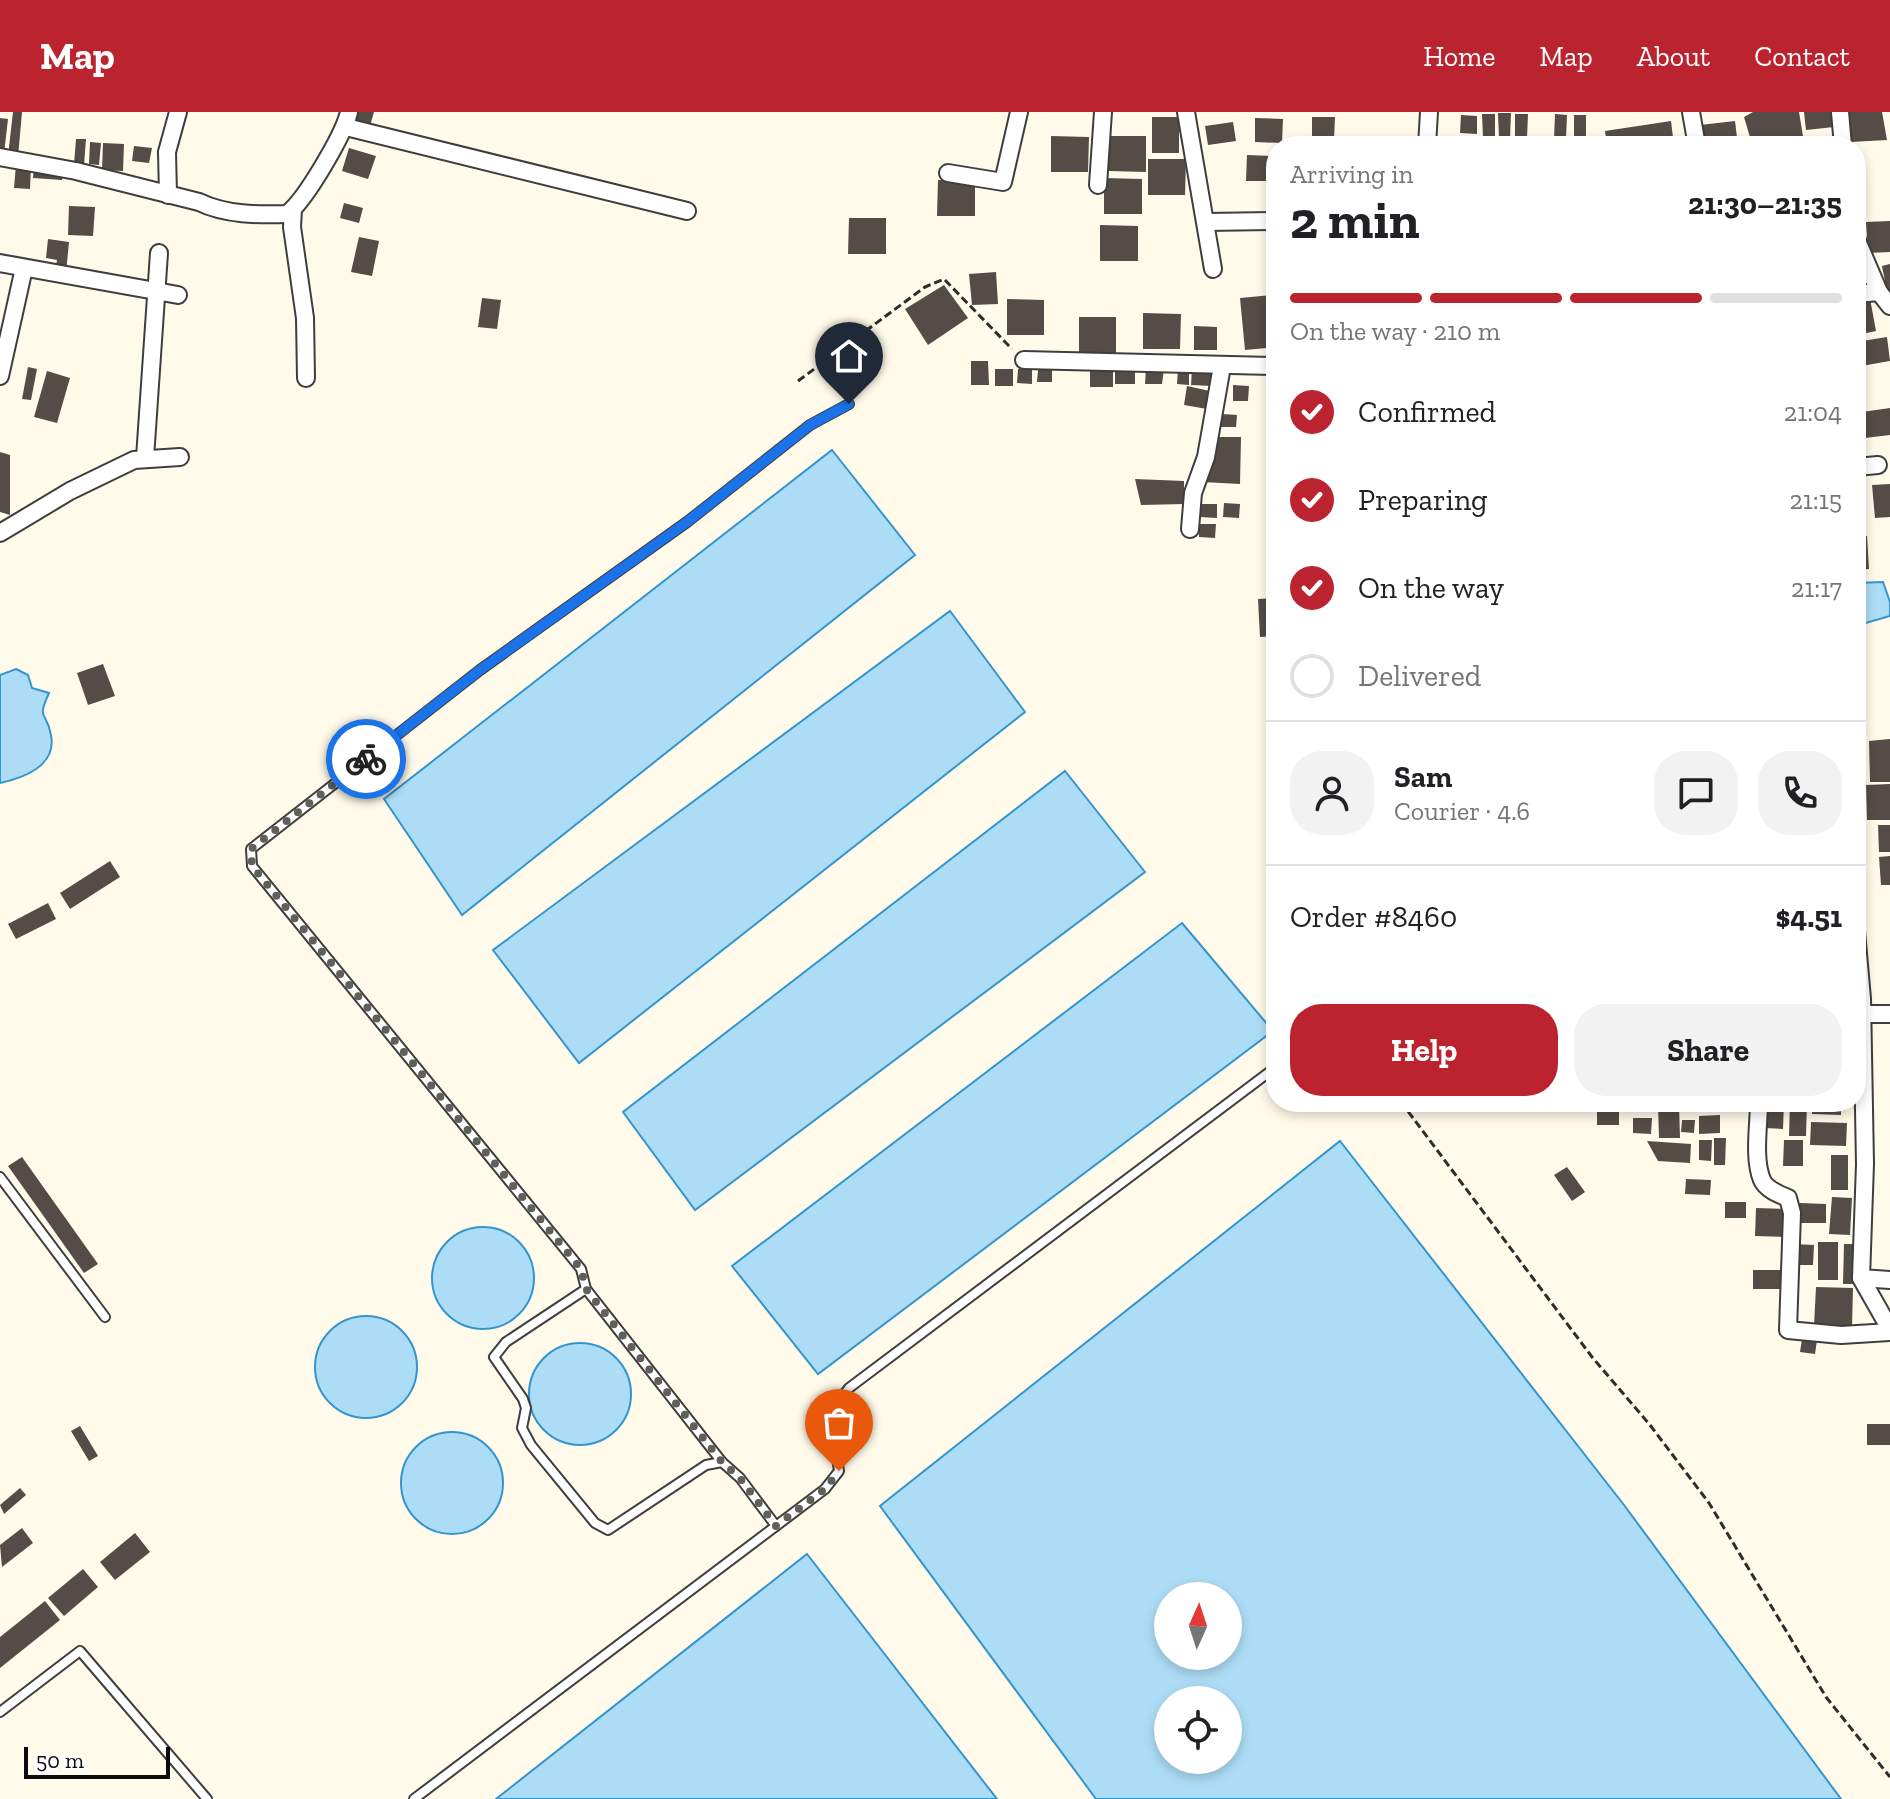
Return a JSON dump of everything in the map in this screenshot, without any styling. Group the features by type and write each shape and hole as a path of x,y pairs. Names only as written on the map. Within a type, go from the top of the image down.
{"street":[{"path":"168,195 167,152 178,112"},
{"path":"948,173 1003,182 1019,112"},
{"path":"1098,185 1103,112"},
{"path":"1186,112 1213,269"},
{"path":"1428,136 1429,112"},
{"path":"1691,112 1695,136"},
{"path":"1840,112 1842,136"},
{"path":"0,157 76,171 212,208 252,214 287,214 330,158 348,119 687,211"},
{"path":"293,209 292,227 305,318 306,378"},
{"path":"1206,222 1266,221"},
{"path":"145,458 159,253"},
{"path":"1866,261 1879,292 1890,306"},
{"path":"0,263 178,295"},
{"path":"0,376 24,268"},
{"path":"1866,293 1879,292"},
{"path":"1024,360 1266,366"},
{"path":"1190,529 1193,493 1206,457 1222,366"},
{"path":"0,533 101,475 145,458 180,457"},
{"path":"1866,466 1878,465"},
{"path":"1866,1014 1890,1014"},
{"path":"1759,1112 1762,1181 1775,1193 1788,1198 1792,1213 1788,1330 1841,1335 1890,1330 1861,1278 1865,1164 1863,1112"},
{"path":"1861,1278 1890,1280"}],"lane":[{"path":"776,1526 586,1289 581,1269 252,866 251,849 480,670 687,522 810,425 849,404"},
{"path":"414,1799 825,1489 839,1471 832,1420 835,1404 849,1388 1266,1075"},
{"path":"0,1177 105,1317"},
{"path":"586,1289 506,1342 494,1357 523,1399 526,1408 522,1428 531,1445 595,1523 608,1530 706,1465 722,1462"},
{"path":"0,1712 80,1651 207,1799"}],"path":[{"path":"798,381 925,287 944,279 1024,360"},
{"path":"1408,1112 1592,1357 1650,1425 1709,1503 1826,1697 1890,1777"}],"water":[{"path":"832,450 915,555 462,915 384,799"},
{"path":"1883,582 1890,602 1890,616 1866,623 1866,583"},
{"path":"950,611 1025,712 579,1063 493,950"},
{"path":"16,669 28,675 32,688 49,693 43,712 51,735 51,746 49,755 36,769 0,783 0,675"},
{"path":"1065,771 1145,872 695,1210 623,1112"},
{"path":"1182,923 1266,1023 1266,1036 818,1374 732,1266"},
{"path":"1340,1141 1624,1505 1841,1799 1096,1799 880,1506"},
{"path":"483,1227 502,1231 519,1242 530,1259 534,1278 530,1297 519,1314 502,1325 483,1329 464,1325 447,1314 436,1297 432,1278 436,1259 447,1242 464,1231"},
{"path":"366,1316 385,1320 402,1331 413,1348 417,1367 413,1386 402,1403 385,1414 366,1418 347,1414 330,1403 319,1386 315,1367 319,1348 330,1331 347,1320"},
{"path":"580,1343 599,1347 616,1358 627,1375 631,1394 627,1413 616,1430 599,1441 580,1445 561,1441 544,1430 533,1413 529,1394 533,1375 544,1358 561,1347"},
{"path":"452,1432 471,1436 488,1447 499,1464 503,1483 499,1502 488,1519 471,1530 452,1534 433,1530 416,1519 405,1502 401,1483 405,1464 416,1447 433,1436"},
{"path":"807,1554 997,1799 496,1799"}],"building":[{"path":"13,112 22,112 18,157 8,156"},
{"path":"355,112 374,112 370,126 352,122"},
{"path":"1753,112 1799,112 1803,136 1750,136 1744,117"},
{"path":"1804,112 1832,112 1834,127 1806,130"},
{"path":"1846,112 1882,112 1887,140 1866,141 1866,136 1850,136"},
{"path":"1498,113 1511,113 1510,136 1499,136"},
{"path":"1482,114 1495,114 1495,136 1483,136"},
{"path":"1515,114 1528,114 1527,136 1515,136"},
{"path":"1555,114 1567,115 1566,136 1554,136"},
{"path":"1461,115 1477,116 1477,134 1460,133"},
{"path":"1574,115 1586,115 1586,136 1574,136"},
{"path":"1152,117 1179,117 1179,153 1152,153"},
{"path":"1312,117 1335,117 1334,136 1312,136"},
{"path":"0,118 8,119 4,154 0,153"},
{"path":"1255,118 1283,119 1282,136 1266,136 1266,142 1255,142"},
{"path":"1671,121 1673,136 1606,136 1605,131"},
{"path":"1735,121 1737,136 1702,136 1700,125"},
{"path":"1233,122 1236,141 1208,145 1205,126"},
{"path":"1051,136 1089,137 1088,172 1051,172"},
{"path":"1109,136 1146,136 1146,172 1109,171"},
{"path":"76,139 86,139 84,165 74,164"},
{"path":"90,142 101,143 99,165 89,164"},
{"path":"103,143 124,144 123,171 102,170"},
{"path":"134,146 152,148 149,163 132,161"},
{"path":"349,148 376,156 368,179 342,171"},
{"path":"1247,155 1266,156 1266,181 1246,181"},
{"path":"1148,159 1186,159 1185,195 1148,195"},
{"path":"16,165 31,166 30,189 14,188"},
{"path":"34,167 63,170 62,180 33,178"},
{"path":"1104,178 1142,179 1142,214 1104,214"},
{"path":"938,180 975,180 975,216 937,216"},
{"path":"344,203 363,208 359,223 340,218"},
{"path":"69,206 95,207 93,236 68,235"},
{"path":"849,218 886,218 886,254 848,254"},
{"path":"1890,221 1890,252 1868,253 1866,222"},
{"path":"1100,225 1138,226 1138,261 1100,261"},
{"path":"359,237 379,241 372,276 351,272"},
{"path":"48,239 69,242 66,273 55,272 57,260 46,258"},
{"path":"1890,264 1890,291 1887,292 1882,266"},
{"path":"996,272 998,304 972,305 969,274"},
{"path":"944,285 968,318 928,345 905,309"},
{"path":"1869,293 1876,331 1866,333 1866,294"},
{"path":"1266,296 1266,348 1245,350 1240,298"},
{"path":"482,298 501,300 497,329 478,327"},
{"path":"1007,299 1044,300 1044,335 1007,335"},
{"path":"1143,313 1181,314 1180,349 1143,349"},
{"path":"1079,317 1116,317 1116,353 1079,352"},
{"path":"1194,326 1217,327 1217,350 1194,350"},
{"path":"1887,337 1890,361 1866,365 1866,340"},
{"path":"971,361 988,361 989,385 971,385"},
{"path":"1090,366 1113,366 1113,387 1090,387"},
{"path":"1115,366 1135,367 1135,384 1115,384"},
{"path":"28,367 37,369 31,400 22,399"},
{"path":"1146,368 1164,369 1162,384 1145,384"},
{"path":"1192,368 1216,368 1213,386 1191,385"},
{"path":"995,369 1013,369 1013,386 995,386"},
{"path":"1018,369 1032,369 1032,384 1017,383"},
{"path":"1178,369 1189,369 1189,385 1177,384"},
{"path":"1038,370 1052,370 1052,382 1037,382"},
{"path":"47,371 70,378 57,423 34,417"},
{"path":"1233,385 1249,386 1248,401 1233,401"},
{"path":"1187,386 1210,391 1207,409 1184,405"},
{"path":"1890,408 1890,435 1866,438 1866,411"},
{"path":"1222,414 1237,415 1236,427 1221,427"},
{"path":"1218,437 1241,437 1240,484 1202,482"},
{"path":"0,452 10,455 10,515 0,512"},
{"path":"1135,479 1184,481 1184,504 1141,505"},
{"path":"1890,484 1890,517 1875,518 1872,485"},
{"path":"1224,503 1240,504 1239,518 1223,517"},
{"path":"1201,504 1217,504 1217,518 1200,517"},
{"path":"1199,524 1216,524 1215,538 1199,537"},
{"path":"1866,536 1869,569 1866,569"},
{"path":"1258,599 1266,599 1266,637 1260,637"},
{"path":"103,664 115,696 88,705 77,673"},
{"path":"1890,739 1890,782 1870,782 1869,741"},
{"path":"1890,784 1890,820 1867,820 1866,785"},
{"path":"1878,825 1890,825 1890,852 1879,852"},
{"path":"1890,856 1890,885 1881,885 1879,857"},
{"path":"110,861 120,877 70,909 60,893"},
{"path":"48,903 56,919 16,939 8,924"},
{"path":"1597,1112 1619,1112 1619,1125 1597,1125"},
{"path":"1658,1112 1679,1112 1680,1138 1659,1138"},
{"path":"1765,1112 1784,1112 1783,1129 1764,1128"},
{"path":"1790,1112 1807,1112 1806,1136 1789,1136"},
{"path":"1812,1112 1841,1112 1841,1115"},
{"path":"1720,1115 1720,1133 1699,1134 1699,1116"},
{"path":"1633,1118 1652,1118 1651,1134 1633,1133"},
{"path":"1682,1120 1695,1120 1694,1133 1681,1132"},
{"path":"1811,1122 1847,1123 1846,1146 1810,1145"},
{"path":"1714,1138 1726,1138 1725,1165 1714,1165"},
{"path":"1699,1140 1712,1140 1711,1161 1699,1160"},
{"path":"1784,1140 1803,1140 1803,1166 1783,1166"},
{"path":"1647,1141 1691,1144 1690,1163 1658,1161"},
{"path":"1831,1155 1848,1155 1848,1190 1831,1190"},
{"path":"22,1157 98,1264 84,1273 8,1166"},
{"path":"1567,1167 1585,1192 1572,1201 1554,1175"},
{"path":"1686,1179 1711,1180 1710,1195 1685,1194"},
{"path":"1832,1197 1852,1198 1850,1235 1829,1234"},
{"path":"1725,1202 1746,1202 1746,1218 1725,1218"},
{"path":"1800,1203 1826,1204 1826,1223 1799,1223"},
{"path":"1756,1208 1785,1209 1784,1237 1755,1236"},
{"path":"1818,1242 1838,1242 1838,1280 1818,1280"},
{"path":"1794,1244 1814,1245 1813,1265 1794,1265"},
{"path":"1844,1244 1856,1244 1855,1284 1843,1284"},
{"path":"1753,1270 1787,1270 1787,1289 1753,1289"},
{"path":"1816,1287 1853,1288 1852,1327 1814,1326"},
{"path":"1802,1339 1817,1340 1815,1354 1800,1352"},
{"path":"1867,1424 1890,1424 1890,1445 1867,1445"},
{"path":"80,1426 98,1456 89,1461 71,1431"},
{"path":"20,1488 26,1495 4,1514 0,1505"},
{"path":"22,1528 33,1543 2,1567 0,1545"},
{"path":"135,1533 150,1552 115,1580 100,1562"},
{"path":"83,1569 98,1587 64,1616 48,1598"},
{"path":"45,1601 60,1620 0,1668 0,1637"}],"way so far":[{"path":"366,759 251,849 252,866 581,1269 586,1289 776,1526 825,1489 839,1471"}],"route":[{"path":"366,759 480,670 687,522 810,425 849,404"}]}
